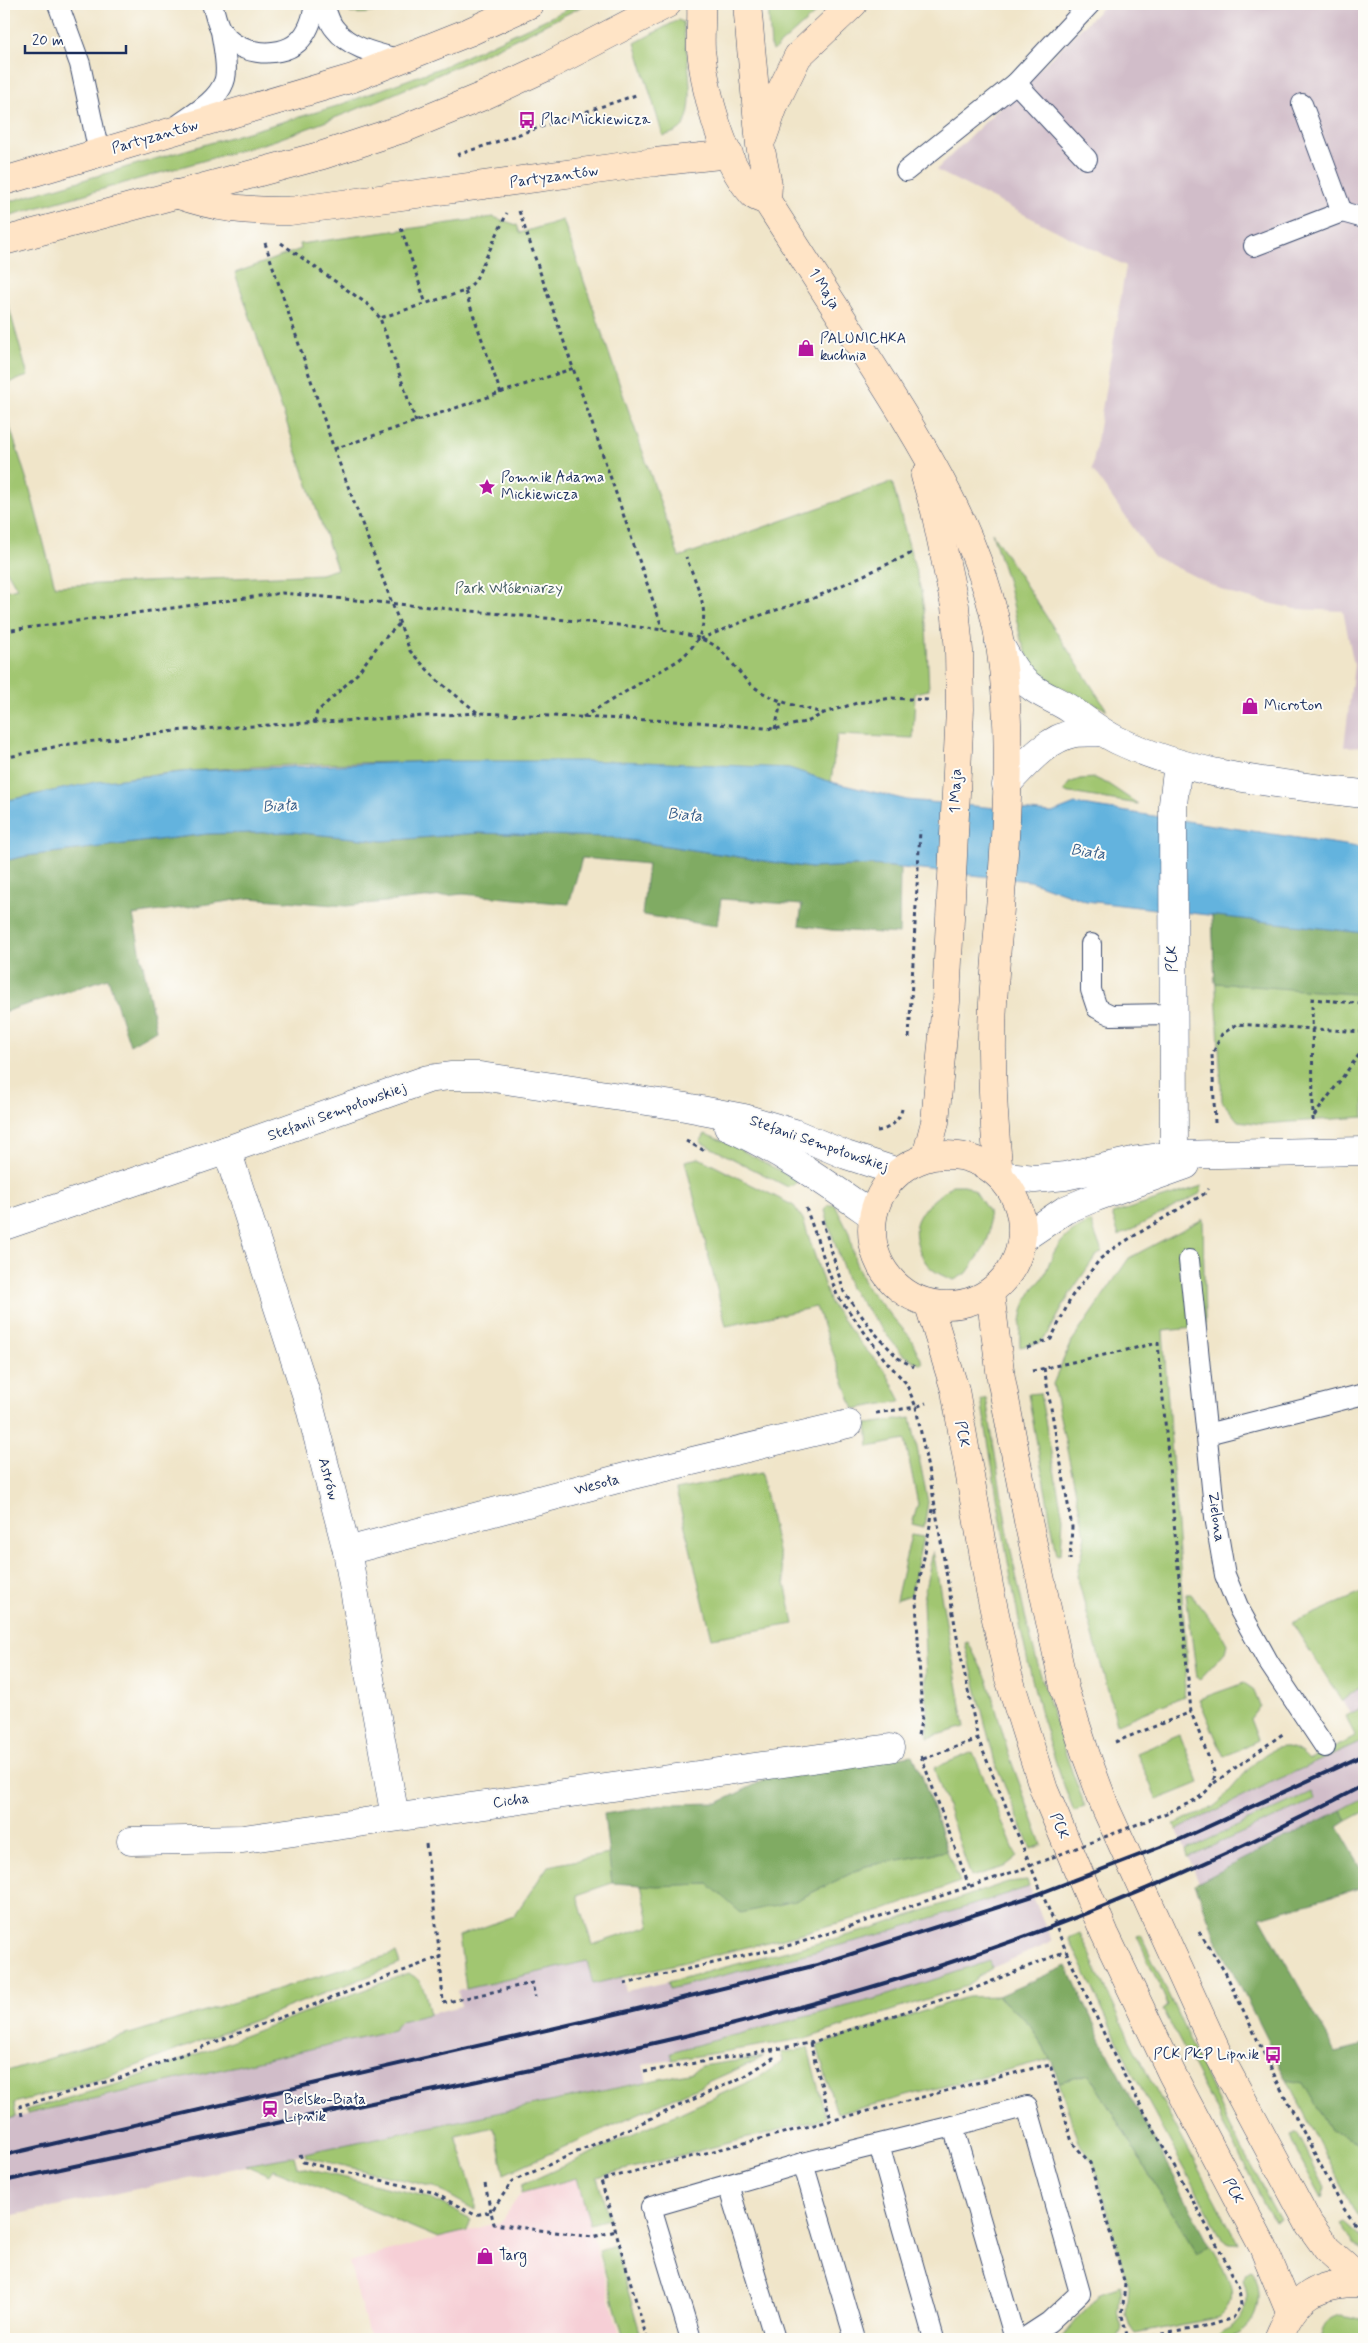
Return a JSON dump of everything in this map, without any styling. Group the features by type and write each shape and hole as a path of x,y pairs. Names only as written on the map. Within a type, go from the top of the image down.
{"street":[{"name":"Partyzantów","path":"4,181 319,89 402,60 530,4"},
{"path":"4,240 323,155 405,128 483,96 548,66 667,4"},
{"name":"1 Maja","path":"701,4 701,48 706,84 716,122 729,154 752,194 767,201 911,428 954,507 972,550 988,598 999,643 1006,696 1006,785 993,1005 991,1088 999,1175"},
{"path":"747,4 760,145 768,185 767,201"},
{"path":"760,145 775,103 798,56 853,4"},
{"name":"Partyzantów","path":"176,194 202,203 240,210 290,211 655,162 729,154 760,145"},
{"name":"1 Maja","path":"911,428 935,511 955,606 959,651 960,709 952,918 935,1122 926,1157"},
{"name":"1 Maja","path":"999,643 1013,668 1032,688 1062,703 1102,732 1178,764 1234,776 1364,794"},
{"name":"1 Maja","path":"1006,785 1029,761 1060,738 1075,733 1102,732"},
{"name":"PCK","path":"1174,1155 1173,804 1178,764"},
{"name":"Stefanii Sempołowskiej","path":"4,1226 428,1079 450,1076 480,1076 680,1106 744,1118 794,1133 846,1155 898,1172"},
{"name":"Stefanii Sempołowskiej","path":"680,1106 738,1131 778,1152 816,1175 872,1215"},
{"name":"Astrów","path":"227,1150 308,1400 347,1551 395,1817"},
{"path":"999,1175 1034,1179 1065,1176 1138,1160 1174,1155 1364,1152"},
{"path":"1022,1239 1065,1210 1215,1154"},
{"path":"956,1155 984,1164 999,1175 1010,1188 1021,1213 1022,1239 1017,1260 1006,1278 990,1293 962,1305 929,1305 903,1293 883,1272 872,1244 872,1215 881,1191 898,1172 926,1157 956,1155"},
{"path":"990,1293 1001,1378 1028,1521 1063,1682 1106,1809 1216,2050 1309,2224 1327,2249 1364,2282"},
{"name":"PCK","path":"929,1305 955,1390 989,1586 1008,1675 1044,1790 1109,1942 1172,2074 1263,2248 1290,2312"},
{"name":"Wesoła","path":"347,1551 629,1476 848,1424"},
{"name":"Cicha","path":"131,1842 243,1839 890,1748"},
{"path":"1277,2339 1290,2312 1311,2293 1338,2283 1364,2282"}],"lane":[{"path":"58,4 80,64 99,153"},
{"path":"165,134 211,100 224,82 221,31 212,4"},
{"path":"221,31 244,48 258,52 273,52 286,49 298,42 308,30 315,4"},
{"path":"323,4 334,29 350,42 370,52 402,60"},
{"path":"906,171 1016,83 1090,4"},
{"path":"1016,83 1087,159"},
{"path":"1302,104 1342,212"},
{"path":"1254,246 1342,212 1364,218"},
{"path":"1091,944 1091,990 1097,1008 1111,1015 1174,1014"},
{"name":"Zielona","path":"1189,1260 1214,1517 1225,1575 1239,1609 1256,1640 1325,1747"},
{"path":"1206,1434 1364,1394"},
{"path":"691,2339 651,2207 804,2163 1027,2106 1080,2293 1049,2322 1023,2339"},
{"path":"953,2126 1016,2339"},
{"path":"879,2145 934,2339"},
{"path":"804,2163 855,2339"},
{"path":"728,2185 775,2339"}],"path":[{"path":"450,157 636,94"},
{"path":"517,203 663,630"},
{"path":"380,318 465,291 475,281 508,212"},
{"path":"398,220 426,304"},
{"path":"275,239 370,306 380,318 416,422"},
{"path":"265,242 334,449 390,604 410,652 438,681 479,714"},
{"path":"465,291 500,394"},
{"path":"334,449 574,368"},
{"path":"699,639 752,618 814,598 917,552"},
{"path":"581,718 679,660 691,650 699,639 706,612 686,557"},
{"path":"4,630 282,593 663,630 699,639 718,648 750,684 781,703 824,713"},
{"path":"314,722 318,712 357,674 379,644 399,624"},
{"path":"4,758 63,745 184,730 479,714 697,722 775,729 809,721 824,713 856,703 892,698 934,700"},
{"path":"775,729 781,703"},
{"path":"908,1046 914,909 921,821"},
{"path":"1313,1129 1312,999 1364,1004"},
{"path":"1212,1055 1222,1034 1236,1024 1364,1032"},
{"path":"1313,1117 1364,1048"},
{"path":"873,1132 887,1130 902,1114 903,1104"},
{"path":"681,1138 713,1154"},
{"path":"804,1200 837,1295 885,1360 906,1382 916,1407 957,1638 978,1739 1066,1951 1117,2062 1228,2265 1239,2289 1241,2305 1233,2318 1204,2327 1133,2339"},
{"path":"1001,1378 1158,1343 1191,1712 1215,1774 1214,1783"},
{"path":"1044,1368 1072,1527 1070,1566"},
{"path":"848,1424 862,1415 916,1407 955,1390"},
{"path":"917,1743 922,1717 916,1600 934,1500"},
{"path":"1112,1744 1191,1712"},
{"path":"624,1984 799,1943 1022,1869 1169,1812 1190,1803 1208,1791 1214,1783 1305,1718"},
{"path":"923,1759 978,1739"},
{"path":"920,1751 969,1886"},
{"path":"422,1813 440,1957 443,2003 532,1983 535,1997"},
{"path":"1143,1814 1148,1823"},
{"path":"1198,1930 1225,1972 1342,2206 1358,2228 1364,2232"},
{"path":"644,2072 810,2043 968,1991 1066,1951"},
{"path":"22,2116 20,2106 120,2078 440,1957"},
{"path":"810,2043 831,2120"},
{"path":"300,2154 302,2162 432,2192 475,2215 491,2212 513,2181 745,2076 773,2058 772,2050"},
{"path":"485,2184 494,2224 593,2237 616,2231"}],"shaded area":[{"path":"1106,4 1364,4 1364,746 1344,747 1354,665 1343,611 1295,609 1231,594 1153,556 1092,469 1126,266 936,170"},
{"path":"1364,1684 1364,1736 1342,1701"},
{"path":"1364,1741 1364,1798 1199,1882 1177,1830 1270,1783"},
{"path":"1029,1887 1052,1942 992,1968 990,1961 882,1997 670,2052 672,2060 643,2065 647,2081 4,2217 4,2120 393,2030 401,2021 461,2006 458,1991 587,1961 593,1984 622,1977 626,1991 668,1982 670,1989 868,1938"},
{"name":"Targ","path":"577,2178 621,2339 370,2339 349,2262 501,2222 521,2193"}],"green space":[{"path":"345,4 392,4 377,11 362,14 350,13"},
{"path":"579,4 587,4 510,42 432,77 353,111 273,141 4,217 4,203 337,106 442,67"},
{"path":"768,4 826,4 773,51 771,48"},
{"path":"678,20 683,22 690,105 683,126 671,134 663,136 635,43"},
{"name":"Park Włókniarzy","path":"493,217 517,225 520,233 563,220 679,557 892,482 921,591 926,624 929,690 915,693 913,738 837,735 831,782 789,768 490,762 340,763 167,773 97,783 4,801 4,591 17,588 4,566 4,408 30,490 55,586 321,574 337,569 235,273 301,249 300,244"},
{"path":"4,290 28,376 4,384"},
{"path":"992,533 1107,710 1055,685 1030,662 1021,640 1009,586"},
{"path":"1095,778 1108,784 1138,804 1064,792 1069,783 1080,779"},
{"path":"292,832 383,841 478,833 609,837 811,868 873,865 900,868 899,934 831,930 799,925 802,905 721,899 717,926 642,915 648,864 582,858 569,904 463,894 346,906 250,898 133,915 156,1030 130,1045 108,978 4,1012 4,861 26,856 207,834"},
{"path":"1212,915 1364,933 1364,1117 1262,1124 1238,1121 1222,1101"},
{"path":"1212,915 1364,933 1364,995 1215,983"},
{"path":"705,1134 730,1144 797,1180 794,1186 788,1187 700,1142"},
{"path":"699,1158 794,1206 803,1219 830,1303 861,1344 886,1372 901,1401 854,1409 816,1307 726,1326 685,1161"},
{"path":"952,1185 965,1185 975,1191 988,1211 990,1232 985,1247 967,1273 954,1280 936,1272 927,1264 921,1255 915,1231 919,1216 923,1211"},
{"path":"1202,1186 1201,1193 1119,1236 1112,1214"},
{"path":"828,1205 835,1205 849,1233 855,1261 866,1287 910,1337 923,1363 921,1365 901,1353 850,1288 829,1226 825,1210"},
{"path":"1203,1219 1205,1327 1163,1331 1187,1664 1184,1696 1117,1724 1077,1576 1085,1535 1053,1384 1070,1344 1129,1258"},
{"path":"1091,1222 1102,1252 1095,1257 1071,1292 1048,1334 1039,1343 1020,1347 1022,1318 1028,1297 1042,1279 1060,1243 1074,1231"},
{"path":"1040,1393 1063,1518 1061,1554 1057,1555 1028,1394"},
{"path":"986,1398 1008,1532 1024,1611 1051,1710 1085,1806 1074,1811 1040,1712 1028,1661 1007,1556 981,1400"},
{"path":"911,1418 928,1502 924,1527 912,1524 918,1504 905,1440 869,1447 867,1424"},
{"path":"761,1473 794,1624 712,1638 676,1490"},
{"path":"911,1535 923,1537 911,1595 896,1600"},
{"path":"933,1551 965,1727 928,1738 923,1599"},
{"path":"1364,1592 1364,1684 1342,1701 1292,1623"},
{"path":"1186,1594 1191,1594 1220,1631 1227,1644 1225,1652 1199,1680 1197,1678"},
{"path":"968,1642 988,1681 1009,1755 1042,1845 1031,1849 995,1763 965,1643"},
{"path":"1244,1683 1253,1689 1260,1706 1250,1719 1258,1740 1224,1757 1199,1699"},
{"path":"1364,1707 1364,1741 1270,1783 1177,1830 1174,1824 1213,1807 1257,1761 1269,1752 1282,1747 1295,1749 1309,1760 1356,1737 1345,1716"},
{"path":"1180,1735 1199,1783 1157,1800 1137,1753"},
{"path":"973,1752 1017,1857 1004,1867 971,1877 934,1768"},
{"path":"913,1755 947,1851 866,1866 795,1901 741,1913 708,1884 657,1886 612,1883 604,1814 671,1804 718,1803 776,1774"},
{"path":"1311,1792 1315,1800 1188,1857 1186,1850"},
{"path":"1364,1798 1364,1812 1347,1821 1341,1810"},
{"path":"1341,1810 1347,1821 1338,1827 1364,1872 1364,1887 1260,1917 1336,2052 1364,2045 1364,2088 1360,2144 1330,2130 1303,2083 1287,2080 1216,1938 1195,1884"},
{"path":"947,1851 960,1882 882,1911 776,1940 593,1984 587,1961 466,1989 459,1936 514,1916 548,1866 609,1854 612,1883 577,1895 592,1945 650,1926 641,1885 709,1884 795,1901 866,1866"},
{"path":"1027,1880 1029,1887 868,1938 670,1989 668,1982 864,1931 1008,1882"},
{"path":"1080,1933 1130,2041 1238,2243 1229,2244 1220,2234 1132,2072 1069,1938"},
{"path":"1141,1935 1230,2128 1280,2219 1274,2222 1163,2009 1168,2005 1137,1936"},
{"path":"396,1953 400,1964 105,2078 14,2103 16,2117 4,2120 4,2072"},
{"path":"990,1961 992,1968 964,1987 808,2038 672,2060 670,2052 882,1997"},
{"path":"1067,1966 1109,2056 1210,2245 1197,2254 1089,2074 1059,2082 1052,2062 1031,2026 998,1996"},
{"path":"408,1973 414,1976 422,1985 430,2014 401,2021 393,2030 27,2114 26,2110 121,2083"},
{"path":"998,1996 1031,2026 1050,2059 837,2114 817,2046 967,1997"},
{"path":"808,2048 826,2118 597,2177 609,2219 590,2224 577,2178 521,2193 522,2185 761,2076 783,2061 781,2053"},
{"path":"764,2057 504,2174 494,2127 456,2136 475,2199 475,2210 434,2187 306,2157 305,2153 693,2072 701,2066"},
{"path":"1089,2074 1197,2254 1210,2245 1225,2273 1231,2291 1228,2309 1220,2317 1135,2334 1130,2327 1126,2315 1128,2286 1093,2161 1078,2142 1059,2082"},
{"path":"1287,2080 1303,2082 1330,2130 1360,2144 1364,2225 1355,2212"},
{"path":"1297,2132 1325,2188 1322,2199 1301,2160 1291,2135"},
{"path":"294,2156 297,2167 429,2197 471,2219 467,2231 438,2238 273,2169 269,2175 246,2165"},
{"path":"1344,2223 1364,2241 1364,2249 1354,2244 1340,2225"},
{"path":"615,2246 642,2339 624,2339 599,2251"},
{"path":"1251,2270 1258,2294 1254,2316 1240,2333 1217,2339 1220,2333 1237,2322 1245,2311 1247,2293 1243,2280 1246,2273"},
{"path":"1121,2285 1118,2318 1122,2329 1117,2339 1061,2339 1100,2292"},
{"path":"1342,2315 1359,2319 1364,2323 1364,2339 1321,2339 1327,2323 1333,2318"}],"water":[{"name":"Biała","path":"438,761 619,761 789,768 831,782 907,800 1052,813 1075,804 1364,848 1364,933 1086,901 1030,881 873,865 811,868 609,837 478,833 383,841 292,832 207,834 26,856 4,861 4,801 96,782 191,771"}],"railway":[{"path":"4,2155 629,2011 817,1965 1033,1896 1181,1839 1364,1755"},
{"path":"4,2181 598,2056 732,2025 864,1989 986,1950 1097,1909 1206,1863 1364,1785"}],"place":[{"name":"Plac Mickiewicza","path":"527,120"},
{"name":"PALUNICHKA kuchnia","path":"806,348"},
{"name":"Pomnik Adama Mickiewicza","path":"487,487"},
{"name":"Microton","path":"1250,706"},
{"name":"PCK PKP Lipnik","path":"1273,2055"},
{"name":"Bielsko-Biała Lipnik","path":"270,2109"},
{"name":"Targ","path":"485,2256"}]}
